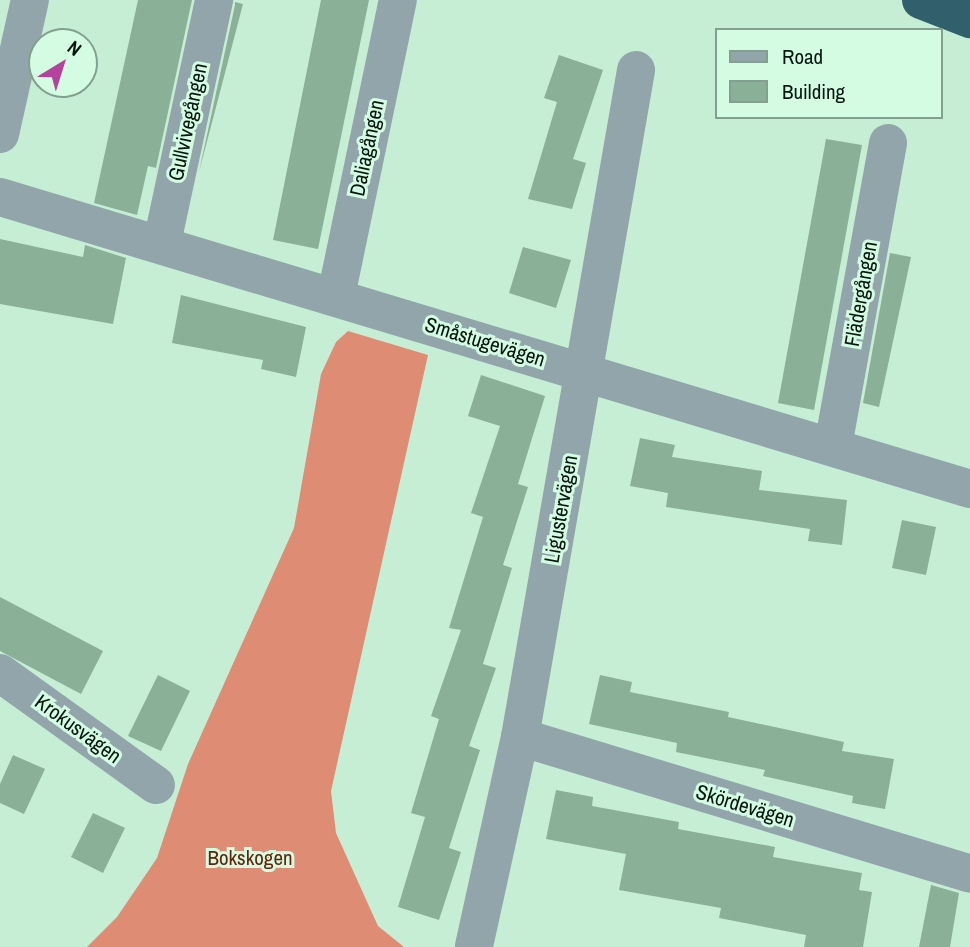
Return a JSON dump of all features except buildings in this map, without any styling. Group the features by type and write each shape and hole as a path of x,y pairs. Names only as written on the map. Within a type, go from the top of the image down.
{"highway":[{"path":"921,0 970,19"}],"street":[{"path":"0,134 30,0"},
{"name":"Gullvivegången","path":"162,243 214,0"},
{"name":"Daliagången","path":"336,296 398,0"},
{"name":"Ligustervägen","path":"474,946 520,737 586,374 588,338 636,69"},
{"name":"Flädergången","path":"833,446 888,143"},
{"name":"Småstugevägen","path":"0,197 162,243 970,489"},
{"name":"Krokusvägen","path":"0,673 156,785"},
{"name":"Skördevägen","path":"520,737 970,874"}],"green space":[{"name":"Bokskogen","path":"348,331 428,355 331,791 336,833 378,926 404,947 87,947 117,917 157,858 188,764 294,528 321,374 336,342"}]}
